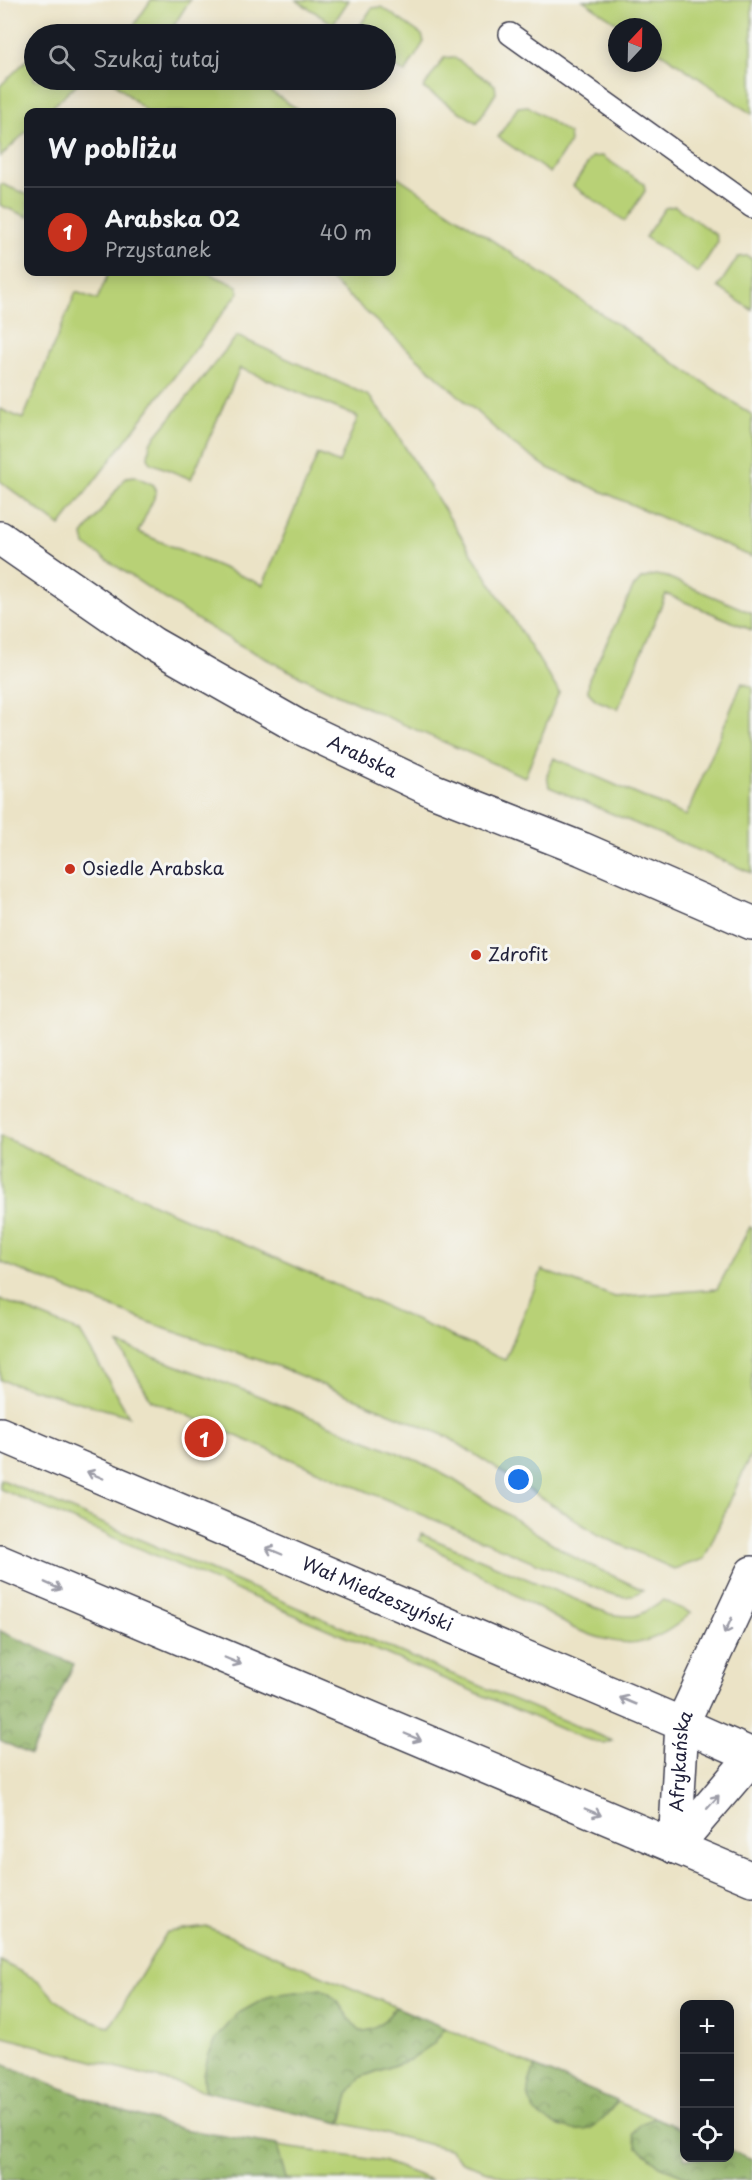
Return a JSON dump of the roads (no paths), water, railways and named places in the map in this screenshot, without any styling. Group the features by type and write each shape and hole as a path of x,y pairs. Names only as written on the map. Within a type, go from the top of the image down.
{"main road":[{"name":"Arabska","path":"0,538 153,644 299,727 432,790 582,849 752,923"},
{"name":"Wał Miedzeszyński","path":"0,1434 682,1724 752,1756"},
{"path":"0,1562 752,1879"},
{"name":"Afrykańska","path":"675,1847 682,1724 752,1573"},
{"name":"Afrykańska","path":"675,1847 752,1756"}],"lane":[{"path":"510,34 752,207"}],"place":[{"name":"Osiedle Arabska","path":"70,869"},
{"name":"Zdrofit","path":"476,955"},
{"name":"Arabska 02","path":"204,1438"}]}
